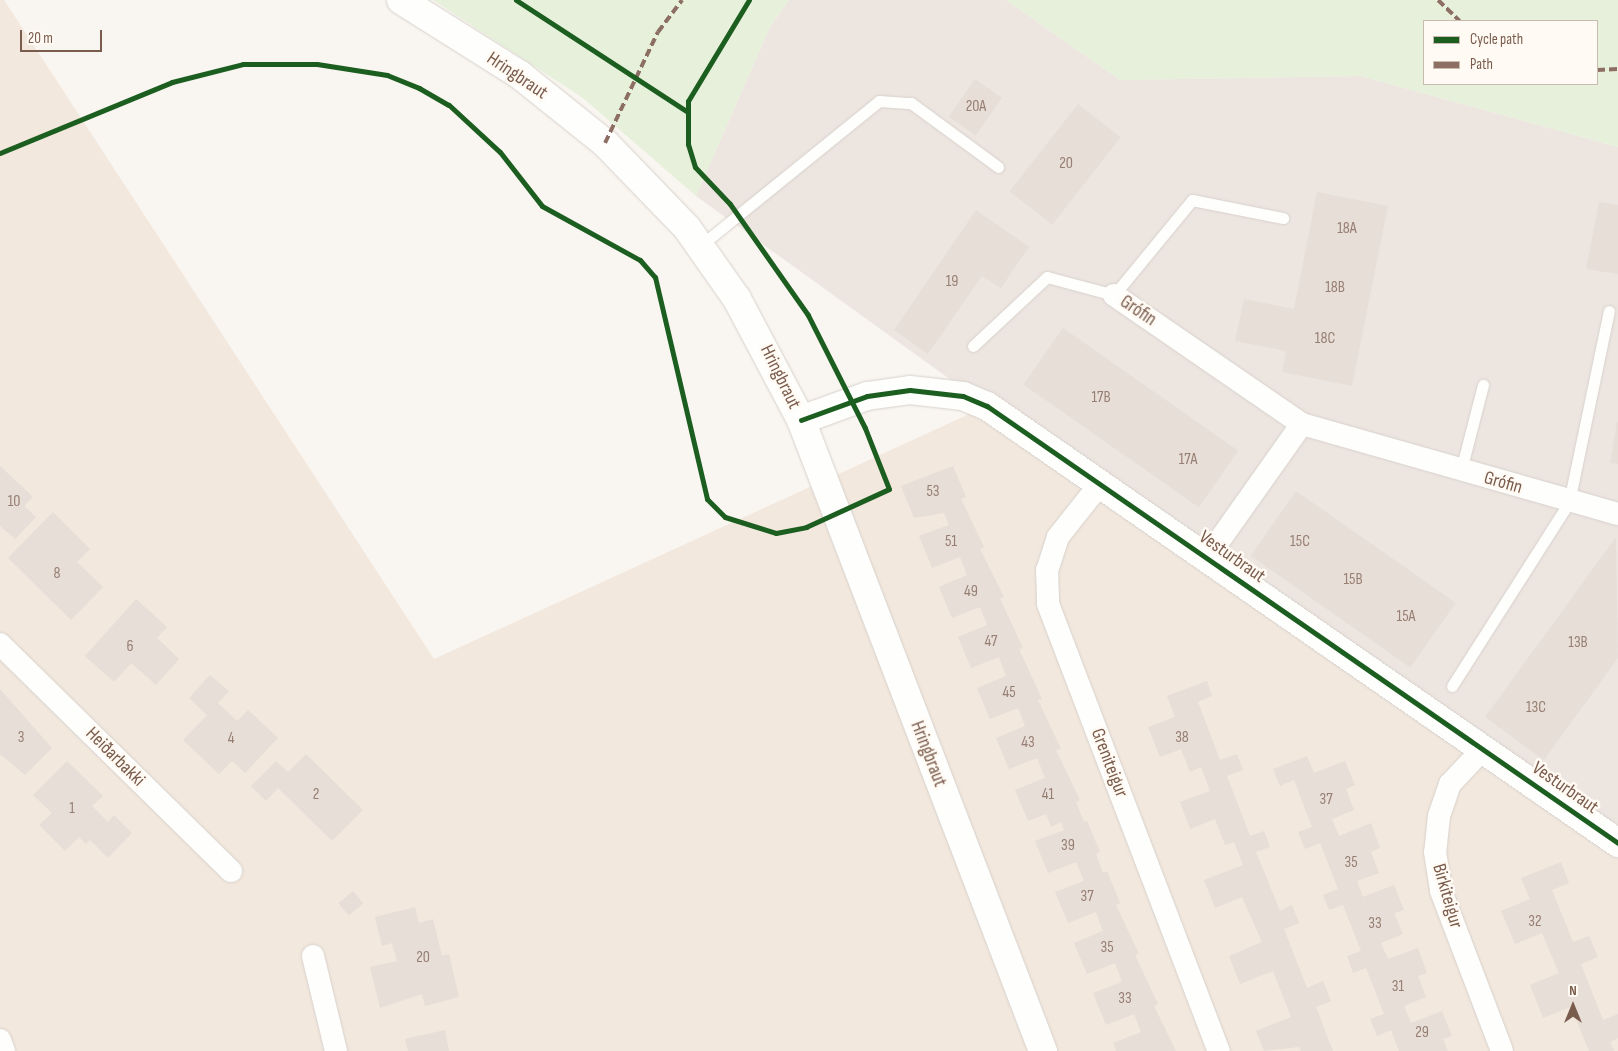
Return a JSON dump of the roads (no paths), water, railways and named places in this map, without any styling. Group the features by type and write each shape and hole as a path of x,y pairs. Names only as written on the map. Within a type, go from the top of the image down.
{"main road":[{"name":"Hringbraut","path":"401,0 564,108 633,169 700,246 761,338 801,420 1043,1051"},
{"name":"Vesturbraut","path":"801,420 888,392 962,396 987,406 1618,843"}],"street":[{"name":"Grófin","path":"1114,295 1302,424 1569,502 1618,514"},
{"path":"1207,558 1302,424"},
{"name":"Greniteigur","path":"1100,484 1058,537 1047,570 1048,604 1219,1051"},
{"name":"Heiðarbakki","path":"0,644 231,871"},
{"name":"Birkiteigur","path":"1482,749 1450,784 1439,816 1435,852 1441,891 1502,1051"},
{"path":"313,956 336,1051"},
{"path":"0,1040 4,1051"}],"lane":[{"path":"700,246 879,101 911,103 998,167"},
{"path":"1114,295 1192,200 1283,218"},
{"name":"Grófin","path":"973,346 1047,277 1114,295"},
{"path":"1452,686 1569,502 1609,311"},
{"path":"1461,470 1482,385"}]}
